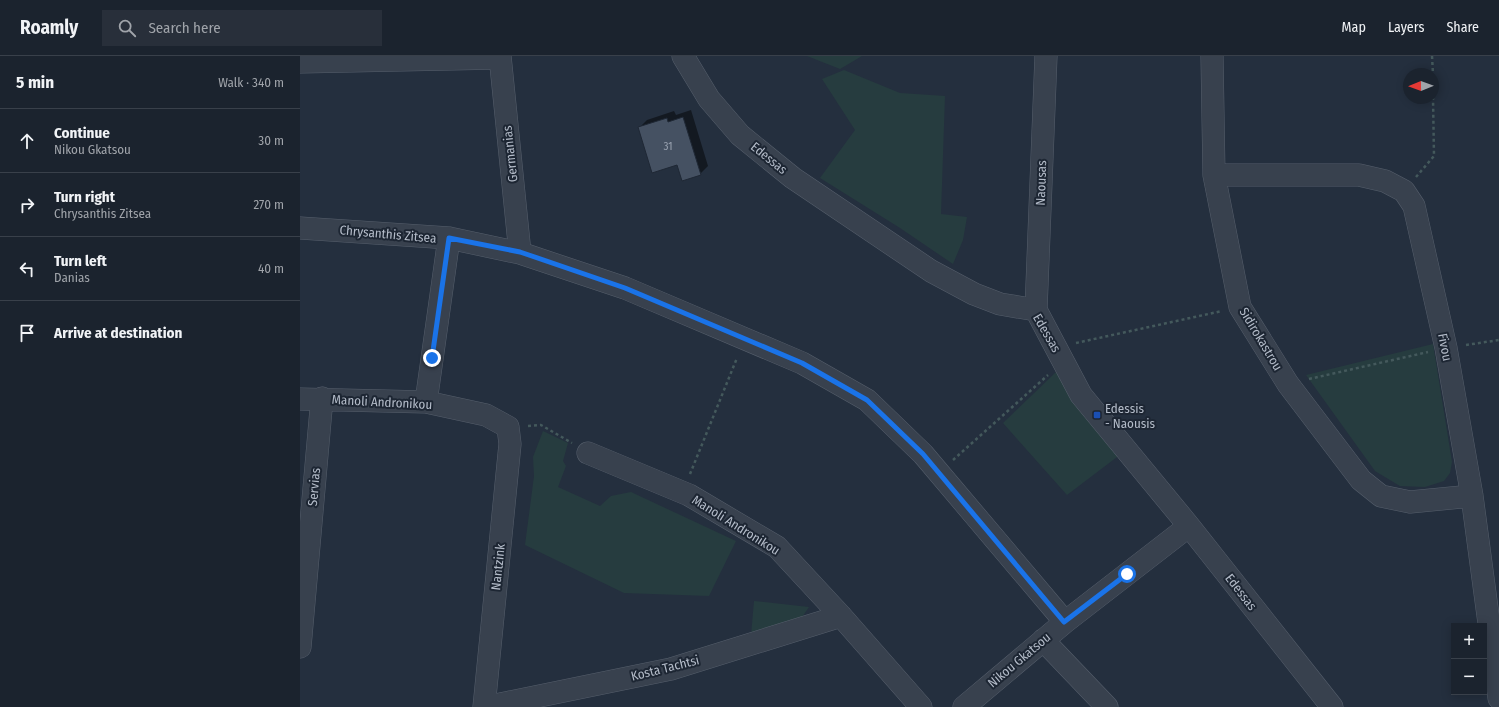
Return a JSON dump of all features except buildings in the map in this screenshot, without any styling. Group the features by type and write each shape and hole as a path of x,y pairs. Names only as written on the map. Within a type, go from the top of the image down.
{"street":[{"name":"Edessas","path":"683,56 709,99 740,135 793,178 932,271 1000,304 1036,310 1081,394 1189,526 1332,707"},
{"name":"Naousas","path":"1036,310 1046,56"},
{"name":"Sidirokastrou","path":"1212,56 1214,175 1240,307 1288,384 1360,480 1381,496 1410,502 1472,496"},
{"path":"300,62 500,57"},
{"name":"Germanias","path":"500,57 520,252"},
{"name":"Fivou","path":"1214,175 1359,175 1385,181 1404,192 1414,206 1446,348 1472,496 1499,698"},
{"name":"Chrysanthis Zitsea","path":"300,228 449,238 520,252 625,288 802,363 867,400 923,454 1064,622"},
{"path":"426,402 449,238"},
{"name":"Manoli Andronikou","path":"300,399 322,398 426,402 486,415 508,427"},
{"name":"Servias","path":"300,646 322,398"},
{"name":"Nantzink","path":"485,707 510,444 508,427"},
{"name":"Manoli Andronikou","path":"588,453 682,492 777,547 841,616 921,707"},
{"name":"Nikou Gkatsou","path":"964,707 1064,622 1189,526"},
{"name":"Kosta Tachtsi","path":"485,707 671,669 841,616"},
{"path":"1043,640 1107,707"}],"path":[{"path":"1432,56 1432,68"},
{"path":"1404,192 1434,156 1433,104"},
{"path":"939,472 1059,354 1240,307"},
{"path":"682,492 744,338"},
{"path":"1288,384 1446,348 1499,340"},
{"path":"508,427 542,425 588,453"}],"green space":[{"path":"807,56 862,56 840,69"},
{"path":"844,70 900,93 945,96 941,214 967,217 963,240 953,264 900,228 820,178 855,130 822,79"},
{"path":"1433,344 1452,462 1450,473 1444,481 1425,487 1400,486 1375,471 1306,375"},
{"path":"1056,372 1068,390 1121,454 1067,495 1003,423"},
{"path":"543,431 568,443 563,461 566,466 558,487 600,506 611,496 631,492 736,541 709,596 624,593 525,545 534,476 533,457"},
{"path":"754,601 809,607 800,620 751,635"}],"place":[{"name":"Edessis - Naousis","path":"1097,415"}],"route":[{"path":"432,358 449,238 520,252 625,288 773,350 802,363 867,400 923,454 1064,622 1127,574"}]}
